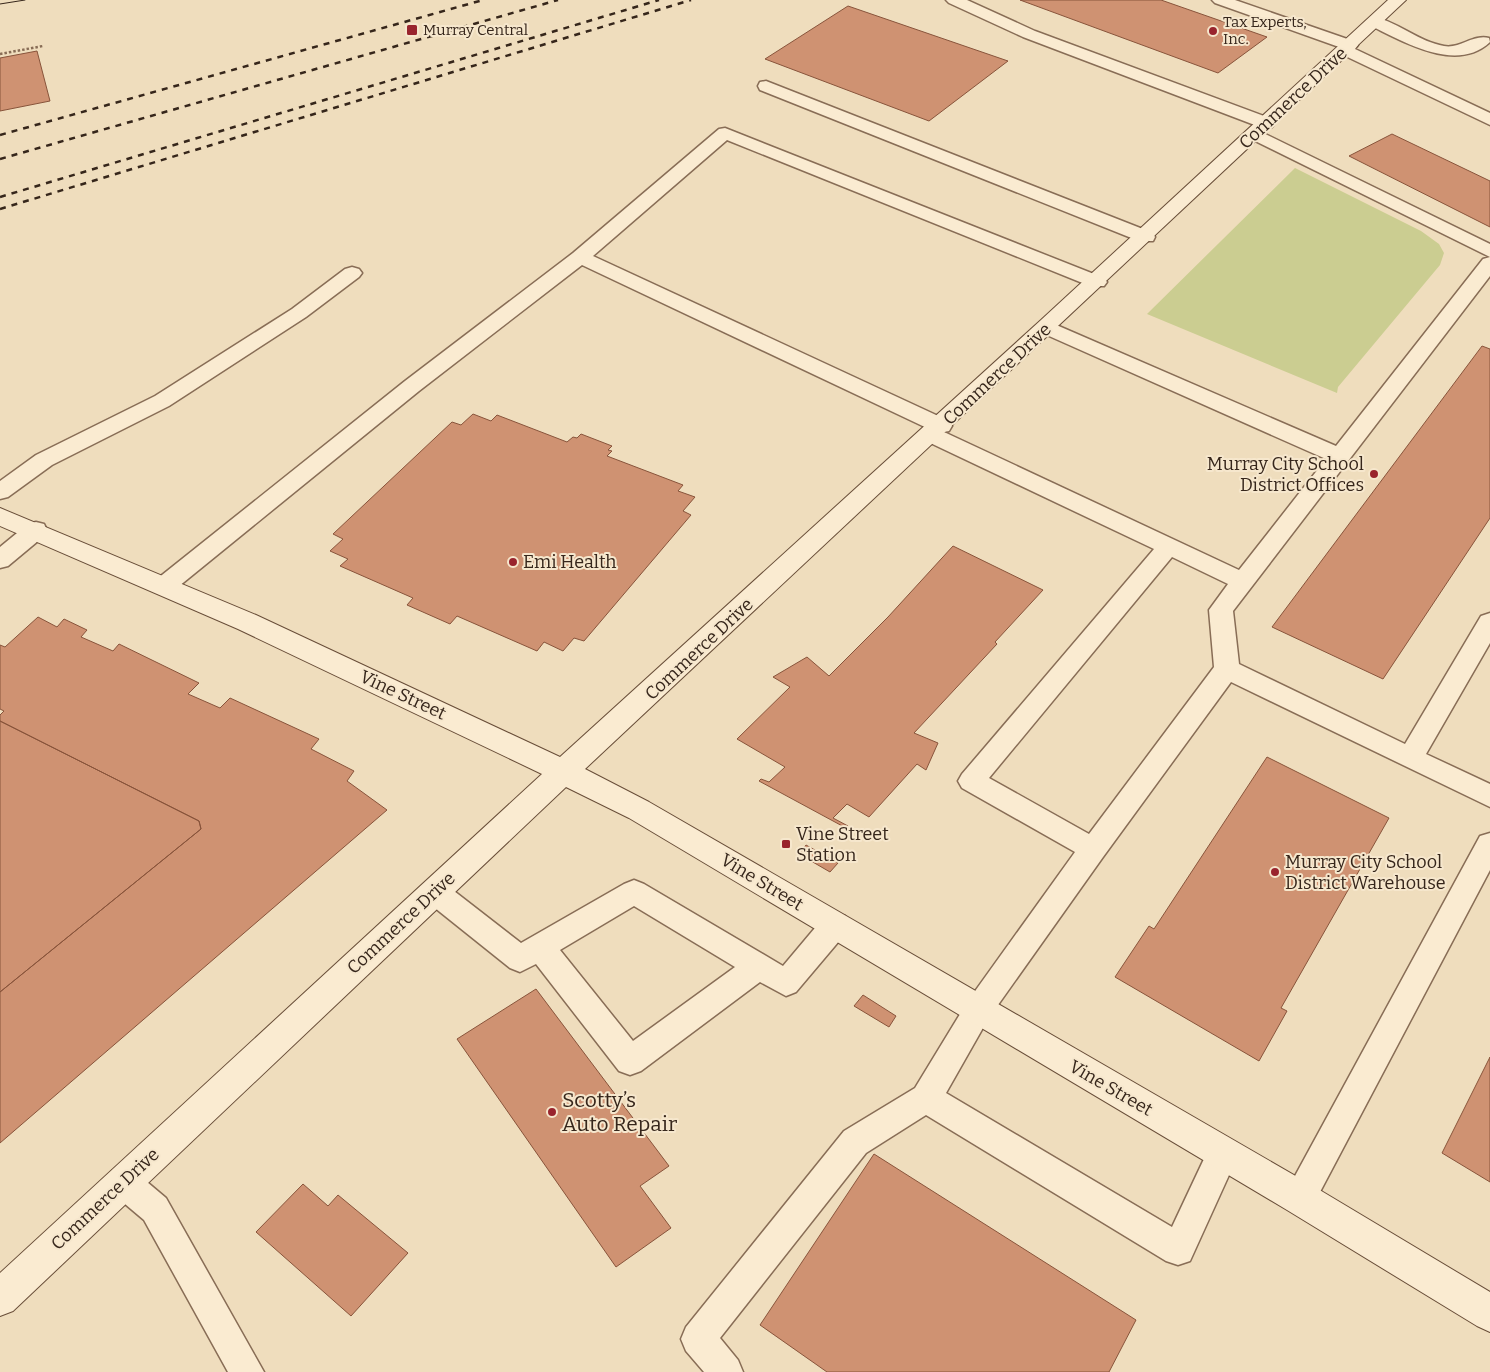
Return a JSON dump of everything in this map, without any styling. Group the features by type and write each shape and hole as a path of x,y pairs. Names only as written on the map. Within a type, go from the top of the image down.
{"street":[{"name":"Commerce Drive","path":"0,1298 435,892 1146,237 1398,0"},
{"name":"Vine Street","path":"0,516 165,585 566,772 639,810 1300,1198 1490,1313"}],"lane":[{"path":"954,0 1029,34 1260,129 1490,251"},
{"path":"1220,0 1348,47 1490,120"},
{"path":"1375,22 1438,50 1448,52 1459,52 1483,41"},
{"path":"766,86 1146,237"},
{"path":"165,585 374,416 580,257 725,133 1097,282"},
{"path":"580,257 1243,581"},
{"path":"726,1372 698,1339 855,1142 926,1098 978,1010 1093,849 1227,669 1221,610 1342,457 1490,263"},
{"path":"0,492 44,460 162,401 298,313 352,273"},
{"path":"1047,328 1342,457"},
{"path":"0,560 36,530"},
{"path":"1093,849 971,781 1168,546"},
{"path":"1411,757 1490,622"},
{"path":"1227,669 1490,796"},
{"path":"1300,1198 1490,844"},
{"path":"435,892 520,959 634,892 786,983 835,926"},
{"path":"540,947 630,1061 758,966"},
{"path":"926,1098 1178,1249 1222,1153"},
{"path":"123,1182 155,1209 247,1372"}],"path":[{"path":"0,54 43,46"}],"green space":[{"path":"1295,168 1421,231 1439,244 1444,253 1440,265 1338,387 1337,393 1147,314"}],"building":[{"path":"1020,0 1161,0 1267,37 1218,73"},
{"path":"848,6 1008,61 929,121 765,59"},
{"path":"37,51 50,101 0,111 0,58"},
{"path":"1392,134 1490,181 1490,227 1349,156"},
{"path":"1482,346 1490,349 1490,518 1383,679 1272,627"},
{"path":"473,414 491,421 497,415 567,442 581,434 612,446 608,450 612,451 607,456 683,485 678,491 695,497 683,511 691,515 584,641 574,638 563,651 544,642 537,651 457,616 450,624 407,605 413,598 340,566 348,559 330,551 343,539 333,534 452,422 461,425"},
{"path":"953,546 1043,590 995,642 997,644 914,733 938,743 926,770 917,764 869,817 847,804 833,818 848,826 846,828 759,781 761,779 769,782 785,767 737,739 790,687 773,677 807,657 829,676 888,617"},
{"path":"38,617 57,627 64,619 87,630 81,637 113,651 119,644 199,683 188,694 220,708 230,698 319,739 311,749 354,771 347,781 387,810 0,1143 0,992 201,829 199,821 0,721 0,715 4,711 0,709 0,645 5,647"},
{"path":"0,721 199,821 201,829 0,992"},
{"name":"Murray City School District Warehouse","path":"1267,757 1389,818 1281,1008 1287,1011 1259,1061 1115,977 1149,926 1154,929"},
{"path":"806,845 838,863 830,872 799,854"},
{"path":"536,989 669,1166 640,1186 671,1228 616,1267 457,1039"},
{"path":"863,995 896,1016 889,1027 854,1006"},
{"path":"1490,1057 1490,1182 1442,1153"},
{"path":"874,1154 1136,1320 1109,1372 827,1372 760,1325"},
{"path":"303,1184 328,1206 338,1195 408,1253 351,1316 256,1232"}],"tram line":[{"path":"0,4 25,0"}],"railway":[{"path":"0,135 483,0"},
{"path":"0,159 558,0"},
{"path":"0,197 659,0"},
{"path":"0,209 691,0"}],"place":[{"name":"Murray Central","path":"412,30"},
{"name":"Tax Experts, Inc.","path":"1213,31"},
{"name":"Murray City School District Offices","path":"1374,474"},
{"name":"Emi Health","path":"513,562"},
{"name":"Vine Street Station","path":"786,844"},
{"name":"Murray City School District Warehouse","path":"1275,872"},
{"name":"Scotty’s Auto Repair","path":"552,1112"}]}
